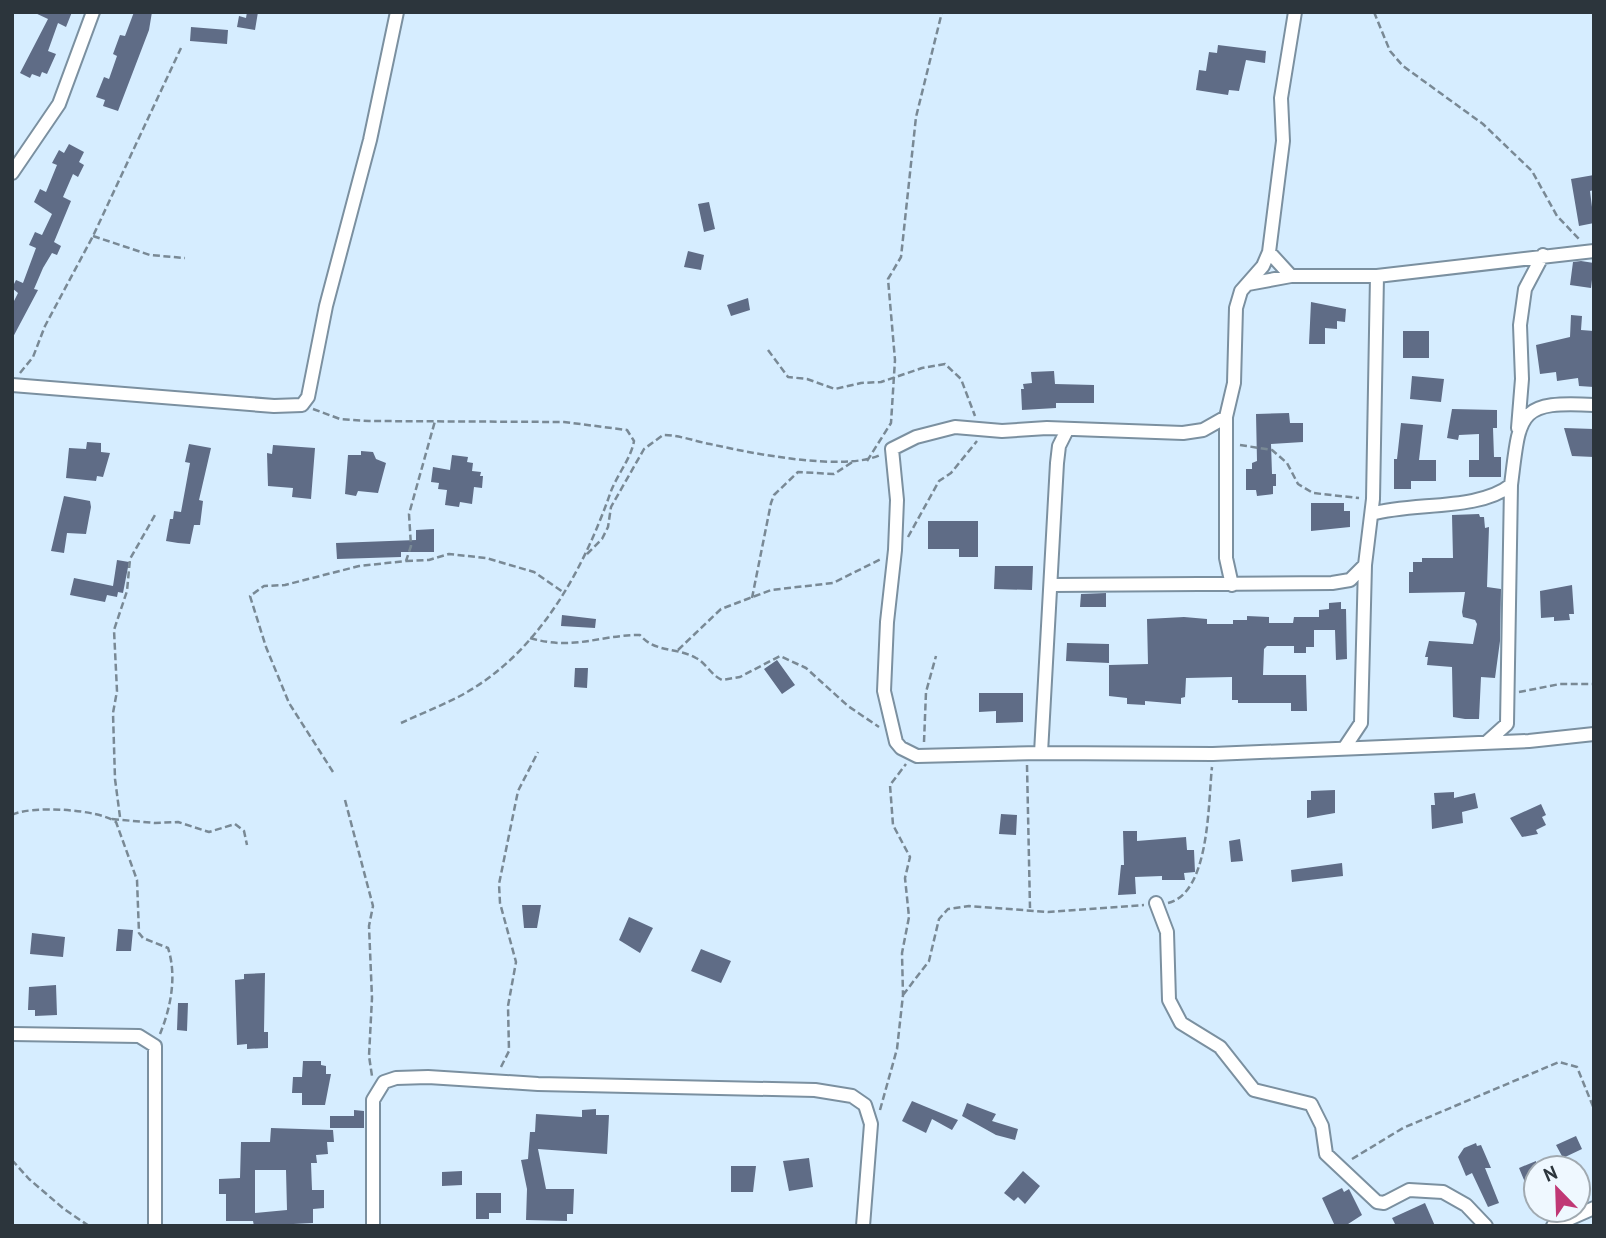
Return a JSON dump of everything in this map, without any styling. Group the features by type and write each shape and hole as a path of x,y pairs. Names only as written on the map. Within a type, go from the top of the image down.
{"street":[{"path":"12,173 59,104 93,12"},
{"path":"15,380 274,406 302,405 308,397 326,306 373,128 397,12"},
{"path":"1232,585 1226,558 1226,417 1234,383 1236,308 1241,291 1269,252 1283,141 1281,98 1295,12"},
{"path":"1248,284 1291,276 1377,276 1543,254 1593,251"},
{"path":"1269,252 1291,276"},
{"path":"1486,742 1507,724 1511,485 1522,379 1520,325 1525,289 1543,254"},
{"path":"1374,747 1361,723 1365,565 1373,499 1377,276"},
{"path":"1518,432 1530,412 1554,402 1594,404"},
{"path":"1226,417 1203,430 1183,433 955,427 935,430 892,449 897,500 884,691 895,737 901,748 920,758 1034,753 1213,754 1486,742 1594,734"},
{"path":"1047,428 1059,446"},
{"path":"1034,753 1052,585 1059,446 1067,430"},
{"path":"1372,514 1395,507 1490,496 1511,485"},
{"path":"1052,585 1332,583 1350,580 1365,565"},
{"path":"1345,747 1361,723"},
{"path":"1157,903 1167,932 1166,973 1174,1013 1191,1031 1220,1046 1254,1090 1311,1104 1322,1126 1326,1154 1359,1182 1377,1202 1384,1203 1409,1190 1443,1192 1466,1205 1486,1226"},
{"path":"12,1034 139,1036 155,1046 155,1226"},
{"path":"373,1226 371,1111 378,1089 384,1082 396,1078 815,1090 859,1099 865,1105 871,1124 863,1226"},
{"path":"1553,1226 1594,1208"}],"path":[{"path":"867,461 891,424 895,376 888,279 901,257 908,214 912,143 942,12"},
{"path":"1374,12 1390,51 1403,66 1483,124 1532,171 1557,216 1593,251"},
{"path":"15,380 33,357 45,327 93,236 181,48"},
{"path":"93,236 150,255 185,258"},
{"path":"678,650 721,609 787,587 833,583 866,564 895,552 910,534 939,481 951,473 984,429 961,379 945,364 835,389 807,379 788,377 768,350"},
{"path":"302,405 340,418 564,422 626,430 634,441 571,584 530,638 511,659 461,695 401,723"},
{"path":"406,561 411,547 409,514 435,421"},
{"path":"585,555 594,550 602,539 608,527 611,507 644,449 663,435 768,455 854,461 867,461 892,449"},
{"path":"1226,444 1272,450 1287,463 1298,484 1313,494 1373,499"},
{"path":"752,598 774,495 798,472 834,474 854,461"},
{"path":"120,817 115,779 113,713 117,691 114,629 127,591 130,559 155,515"},
{"path":"333,772 289,703 266,647 250,596 264,586 285,585 359,566 429,561 449,554 486,558 534,572 563,592"},
{"path":"530,638 554,645 568,645 640,635 647,643 658,648 678,650 694,657 722,680 740,677 780,656 792,660 823,681 848,706 895,737"},
{"path":"871,1124 883,1106 888,1087 903,995 902,953 909,916 905,878 910,857 893,825 890,785 905,765 920,758 926,692 936,656"},
{"path":"1509,694 1560,684 1594,684"},
{"path":"490,1081 509,1051 508,1006 516,962 499,903 502,863 518,791 538,752"},
{"path":"1030,908 1034,753"},
{"path":"903,995 929,961 939,919 948,909 969,906 1030,908 1048,912 1098,910 1175,901 1188,889 1198,873 1213,754"},
{"path":"345,800 366,871 373,906 369,926 372,998 369,1063 378,1089"},
{"path":"12,815 32,810 77,811 112,819 120,817 155,823 178,822 203,831 235,824 244,831 247,845"},
{"path":"112,819 122,832 127,860 137,880 139,933 143,938 168,948 172,959 168,1014 155,1046"},
{"path":"1339,1167 1403,1128 1559,1062 1577,1067 1594,1109"},
{"path":"12,1160 29,1179 64,1209 89,1226"}],"building":[{"path":"33,12 72,12 66,27 58,23 48,51 56,54 47,74 42,72 40,77 32,74 30,78 20,73 48,19"},
{"path":"134,12 152,12 149,30 118,111 103,106 105,100 96,97 104,77 109,79 117,56 113,54 120,35 125,36"},
{"path":"247,12 258,12 255,30 237,27 239,16 246,18"},
{"path":"191,27 228,30 227,44 190,41"},
{"path":"1218,45 1266,51 1265,63 1246,60 1239,91 1229,90 1228,95 1196,90 1199,70 1206,71 1209,52 1217,53"},
{"path":"69,144 84,152 79,162 84,165 78,177 73,174 63,197 71,201 54,242 61,246 57,255 52,253 43,268 34,289 38,290 12,339 12,305 18,293 12,288 16,280 23,283 36,248 29,245 35,232 42,235 52,214 34,202 40,189 46,192 57,165 52,163 59,150 64,153"},
{"path":"1594,175 1594,190 1590,191 1594,223 1579,226 1571,179"},
{"path":"709,202 715,229 704,232 698,204"},
{"path":"688,251 704,255 701,270 684,267"},
{"path":"1573,262 1594,263 1591,288 1570,285"},
{"path":"748,298 750,310 731,316 727,305"},
{"path":"1311,302 1346,309 1345,322 1337,321 1337,329 1325,328 1325,344 1309,344"},
{"path":"1571,315 1582,316 1581,330 1594,331 1594,387 1579,386 1578,378 1557,381 1556,372 1540,374 1536,345 1570,337"},
{"path":"1403,331 1429,331 1429,358 1403,358"},
{"path":"1054,371 1055,384 1094,385 1094,403 1056,403 1056,408 1022,410 1021,389 1024,389 1023,384 1032,383 1031,372"},
{"path":"1412,376 1444,379 1441,402 1410,399"},
{"path":"1452,409 1497,410 1497,428 1493,428 1494,457 1501,457 1501,477 1469,477 1469,460 1479,460 1479,434 1459,435 1458,440 1447,438"},
{"path":"1289,413 1290,423 1303,423 1303,442 1271,444 1272,474 1276,474 1276,486 1273,486 1273,494 1257,496 1256,490 1246,490 1246,469 1252,469 1252,463 1257,461 1256,414"},
{"path":"1401,423 1423,425 1419,460 1436,460 1436,481 1411,481 1411,489 1394,489 1394,459 1397,459"},
{"path":"1564,428 1594,429 1594,457 1572,456"},
{"path":"87,442 101,443 101,452 110,453 103,477 97,476 96,481 66,478 69,448 86,449"},
{"path":"189,444 211,448 199,500 203,501 200,525 194,525 190,544 166,541 174,511 181,512 190,463 185,462"},
{"path":"273,445 315,448 311,499 292,497 293,488 268,486 267,453 272,454"},
{"path":"361,451 373,452 376,459 386,463 378,493 358,491 356,496 345,494 348,455 361,455"},
{"path":"452,455 468,457 467,462 473,463 472,471 481,472 480,476 483,476 482,488 474,487 472,504 460,502 459,507 445,505 447,490 438,489 439,483 431,482 433,467 450,470"},
{"path":"64,496 90,501 91,507 86,534 67,533 64,553 51,551"},
{"path":"1311,503 1344,503 1344,511 1350,511 1350,527 1311,531"},
{"path":"1479,514 1484,517 1485,528 1489,527 1487,587 1501,589 1500,641 1495,678 1481,677 1479,719 1465,719 1453,717 1452,667 1427,665 1428,657 1425,657 1429,641 1473,644 1477,624 1475,620 1463,617 1465,592 1409,593 1409,572 1413,572 1413,562 1422,562 1422,558 1453,558 1452,515"},
{"path":"928,521 978,521 978,557 959,557 959,549 928,549"},
{"path":"434,529 434,552 401,552 401,557 337,559 336,543 416,540 416,530"},
{"path":"117,560 129,562 123,593 118,592 117,597 107,595 105,602 70,595 74,578 113,586"},
{"path":"995,566 1033,566 1032,590 994,589"},
{"path":"1572,585 1574,614 1569,614 1570,620 1541,618 1540,591"},
{"path":"1106,593 1106,607 1080,607 1081,594"},
{"path":"1341,602 1341,609 1346,609 1347,659 1336,660 1335,630 1314,630 1314,647 1306,647 1306,653 1294,653 1294,646 1267,646 1264,649 1263,675 1306,675 1307,711 1291,711 1291,703 1238,703 1238,700 1232,700 1232,677 1186,678 1185,697 1181,698 1181,704 1145,701 1145,705 1127,704 1127,698 1109,696 1109,665 1148,664 1147,619 1184,617 1207,619 1207,624 1233,624 1233,620 1247,620 1247,616 1269,617 1269,623 1293,623 1294,617 1319,617 1319,610 1329,609 1329,603"},
{"path":"562,615 596,619 595,628 561,626"},
{"path":"1067,643 1109,644 1109,663 1066,661"},
{"path":"777,660 795,685 782,694 764,669"},
{"path":"575,668 588,668 587,688 574,687"},
{"path":"979,693 1023,693 1023,722 996,723 996,711 979,712"},
{"path":"1335,790 1335,813 1307,818 1307,800 1311,800 1311,791"},
{"path":"1454,792 1454,798 1475,793 1478,808 1462,812 1463,823 1432,829 1431,805 1435,805 1434,793"},
{"path":"1541,804 1546,815 1542,817 1546,825 1536,830 1538,834 1522,837 1510,818"},
{"path":"1001,814 1017,815 1016,835 999,834"},
{"path":"1123,831 1137,831 1137,841 1186,837 1187,850 1194,850 1195,872 1184,873 1185,880 1162,880 1162,876 1135,877 1136,894 1118,895 1121,865 1124,865"},
{"path":"1240,839 1243,861 1231,862 1229,841"},
{"path":"1342,863 1343,876 1292,882 1291,870"},
{"path":"522,905 541,905 537,928 524,928"},
{"path":"629,917 653,928 640,953 619,940"},
{"path":"118,929 133,930 131,951 116,951"},
{"path":"32,933 65,937 63,957 30,954"},
{"path":"701,949 731,961 721,983 691,971"},
{"path":"265,973 264,1032 268,1032 268,1048 247,1049 247,1044 237,1045 235,980 244,979 244,974"},
{"path":"56,985 57,1015 35,1016 35,1010 28,1010 29,987"},
{"path":"178,1003 188,1003 187,1031 177,1030"},
{"path":"303,1061 321,1061 321,1065 326,1066 326,1074 331,1074 325,1105 302,1105 302,1093 292,1093 293,1077 302,1077"},
{"path":"912,1101 958,1120 952,1130 932,1119 926,1133 902,1121"},
{"path":"967,1103 996,1114 992,1121 1018,1129 1015,1140 996,1135 962,1116"},
{"path":"596,1109 596,1115 609,1115 607,1154 538,1149 546,1189 574,1189 573,1214 567,1214 567,1221 526,1220 527,1189 521,1160 528,1159 530,1132 535,1132 536,1114 582,1117 582,1110"},
{"path":"354,1110 364,1111 364,1128 330,1128 330,1116 354,1116"},
{"path":"271,1128 333,1130 334,1142 327,1142 328,1154 316,1155 317,1163 311,1163 312,1190 324,1190 324,1208 313,1209 313,1223 254,1226 253,1221 226,1221 226,1194 219,1194 219,1179 240,1178 241,1142 270,1142","holes":["255,1170 286,1170 287,1210 255,1213"]},
{"path":"1576,1136 1582,1149 1571,1154 1561,1154 1556,1145"},
{"path":"1476,1143 1477,1146 1481,1145 1491,1168 1485,1168 1499,1203 1488,1207 1472,1173 1466,1176 1458,1157 1464,1148"},
{"path":"809,1158 813,1187 789,1191 783,1161"},
{"path":"731,1166 756,1166 753,1192 731,1192"},
{"path":"462,1171 462,1185 442,1186 442,1172"},
{"path":"1023,1171 1040,1186 1025,1204 1018,1197 1014,1201 1004,1193"},
{"path":"1342,1188 1344,1192 1349,1189 1362,1215 1345,1226 1335,1226 1322,1198"},
{"path":"476,1193 501,1193 501,1213 489,1213 489,1219 476,1219"},
{"path":"1425,1203 1435,1226 1396,1226 1392,1218"}]}
